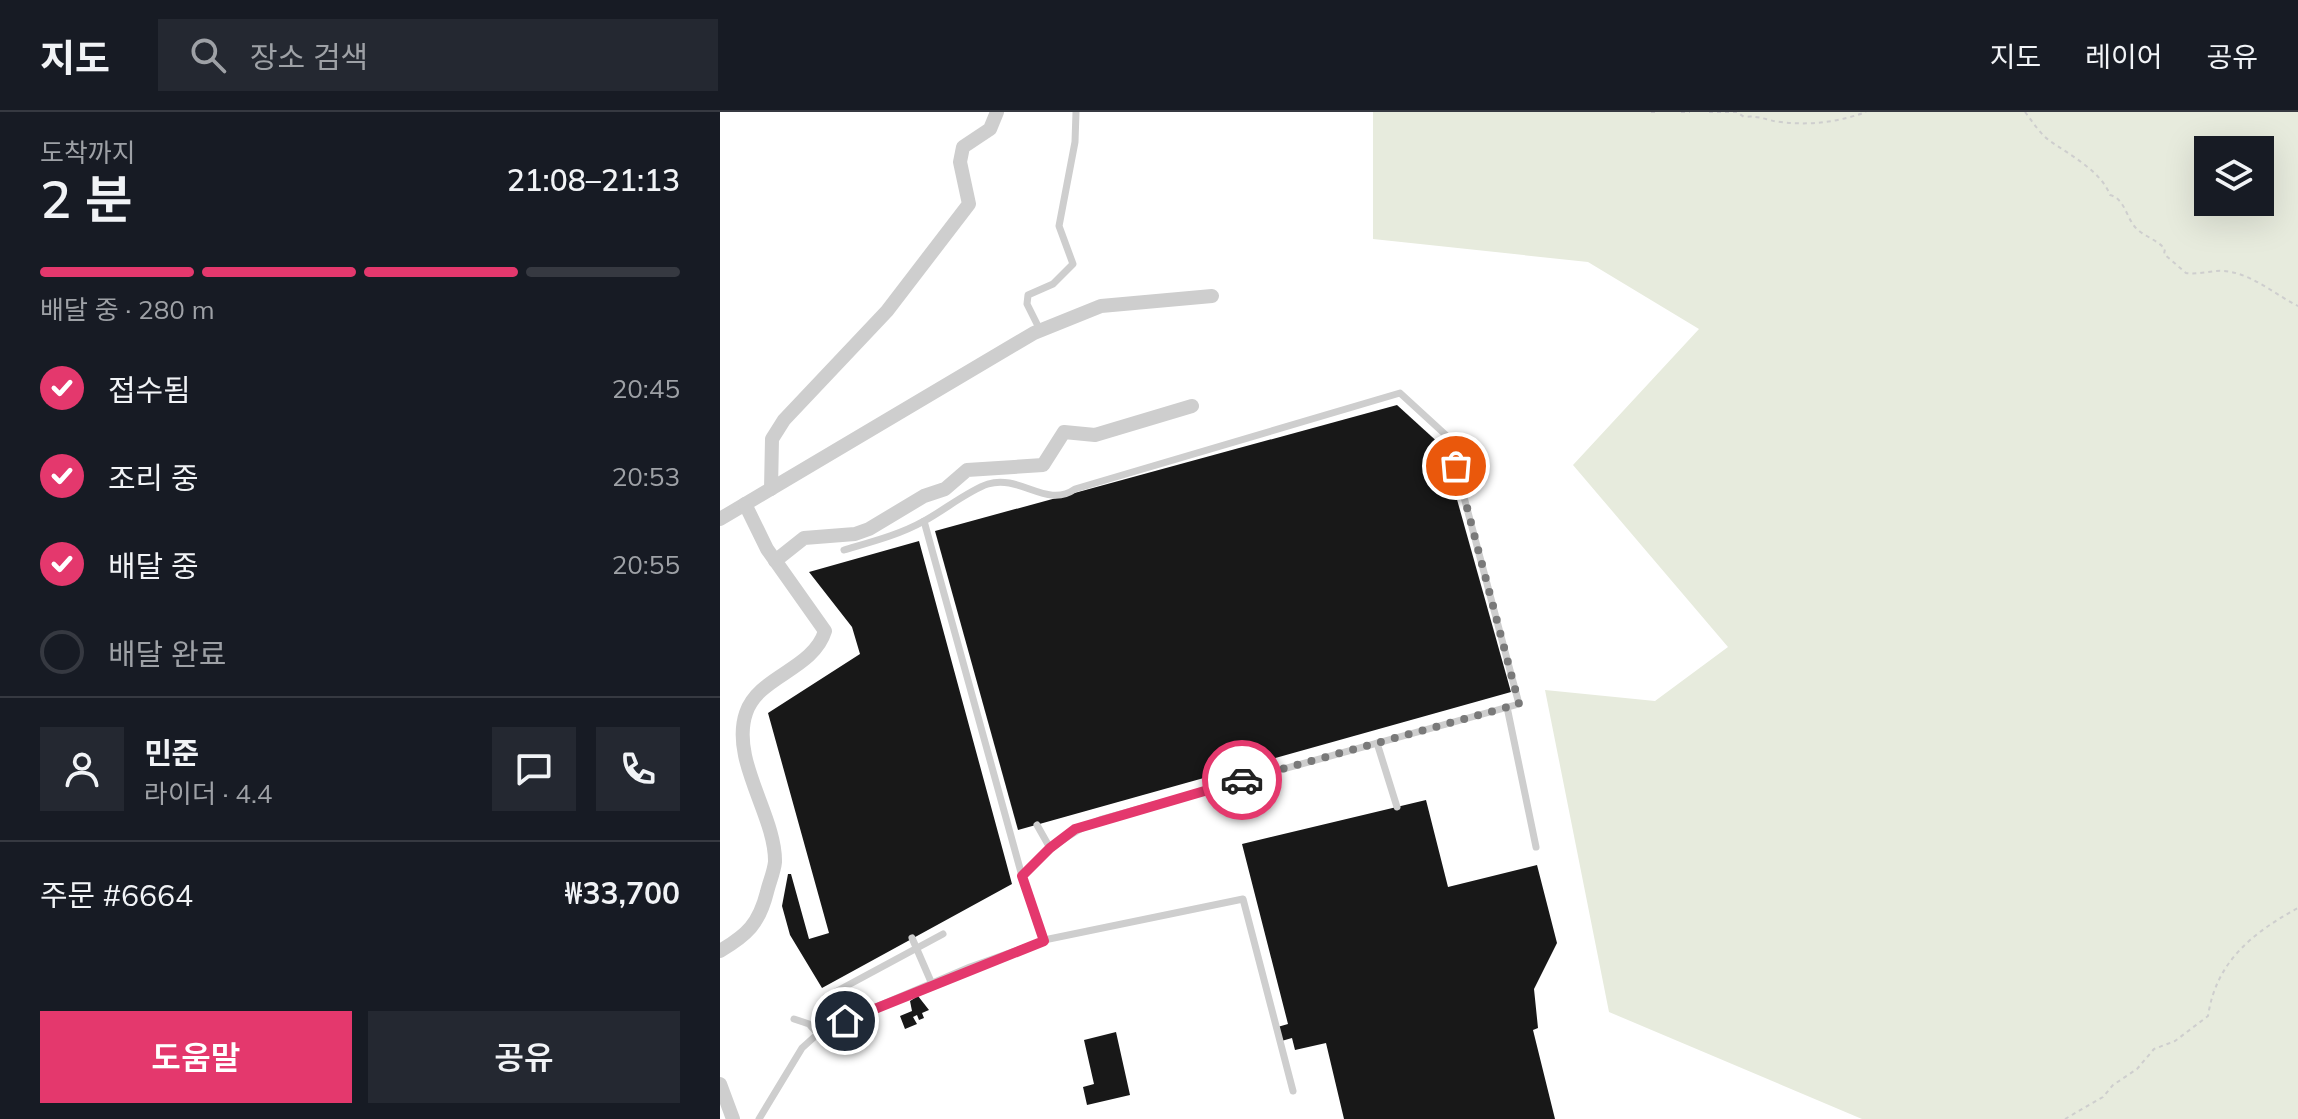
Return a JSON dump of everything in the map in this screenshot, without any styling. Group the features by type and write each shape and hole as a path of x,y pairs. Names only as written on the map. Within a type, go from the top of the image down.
{"street":[{"path":"771,489 772,439 784,420 887,311 969,204 960,162 963,147 990,129 997,112"},
{"path":"720,519 1040,330 1101,306 1212,296"},
{"path":"775,561 804,538 855,534 869,529 924,496 945,489 967,470 1043,465 1064,432 1095,435 1192,406"},
{"path":"720,951 748,935 757,922 775,863 749,769 743,722 747,708 776,680 811,656 821,644 825,631 775,561 745,504"},
{"path":"720,1084 733,1119"}],"lane":[{"path":"1040,330 1027,304 1028,295 1053,284 1073,264 1059,226 1075,142 1076,112"},
{"path":"844,550 905,531 987,484 1022,484 1053,498 1400,393 1448,437 1519,704 1102,819 1075,829 1022,876"},
{"path":"924,521 1022,876 1044,941"},
{"path":"1507,707 1536,847"},
{"path":"1377,743 1397,807"},
{"path":"1037,825 1050,848"},
{"path":"759,1119 802,1048 818,1034 932,984 1044,941 1243,899 1293,1091"},
{"path":"826,997 943,934"},
{"path":"912,938 932,984"},
{"path":"794,1019 809,1024 818,1034"}],"path":[{"path":"1651,112 1659,112"},
{"path":"1681,112 1690,112"},
{"path":"1709,112 1737,112 1744,117 1758,115 1777,122 1827,124 1866,112"},
{"path":"2025,112 2048,140 2069,151 2107,186 2110,195 2117,197 2126,209 2137,230 2157,240 2165,249 2164,254 2186,273 2227,271 2251,278 2267,291 2298,306"},
{"path":"2065,1119 2103,1097 2113,1085 2137,1069 2154,1049 2175,1041 2208,1016 2212,989 2250,937 2298,908"}],"shaded area":[{"path":"1373,112 2298,112 2298,1119 1862,1119 1609,1012 1545,690 1655,701 1728,647 1573,465 1699,329 1588,262 1373,239"}],"building":[{"path":"1397,405 1442,446 1511,692 1018,830 935,531"},
{"path":"919,541 1012,884 822,988 790,935 782,906 788,874 791,874 809,939 829,933 768,713 860,654 852,627 809,572"},
{"path":"1426,800 1448,887 1537,865 1557,943 1534,989 1538,1028 1533,1030 1555,1119 1344,1119 1326,1043 1295,1050 1292,1038 1278,1042 1274,1028 1288,1024 1242,844"},
{"path":"918,996 929,1010 922,1013 924,1018 919,1020 917,1015 913,1017 917,1024 905,1029 900,1016 912,1011 910,1001"},
{"path":"1116,1032 1130,1095 1087,1105 1083,1087 1094,1084 1084,1040"}],"way so far":[{"path":"1242,780 1519,704 1456,466"}],"route":[{"path":"845,1021 970,967 1044,941 1022,876 1075,829 1242,780"}]}
